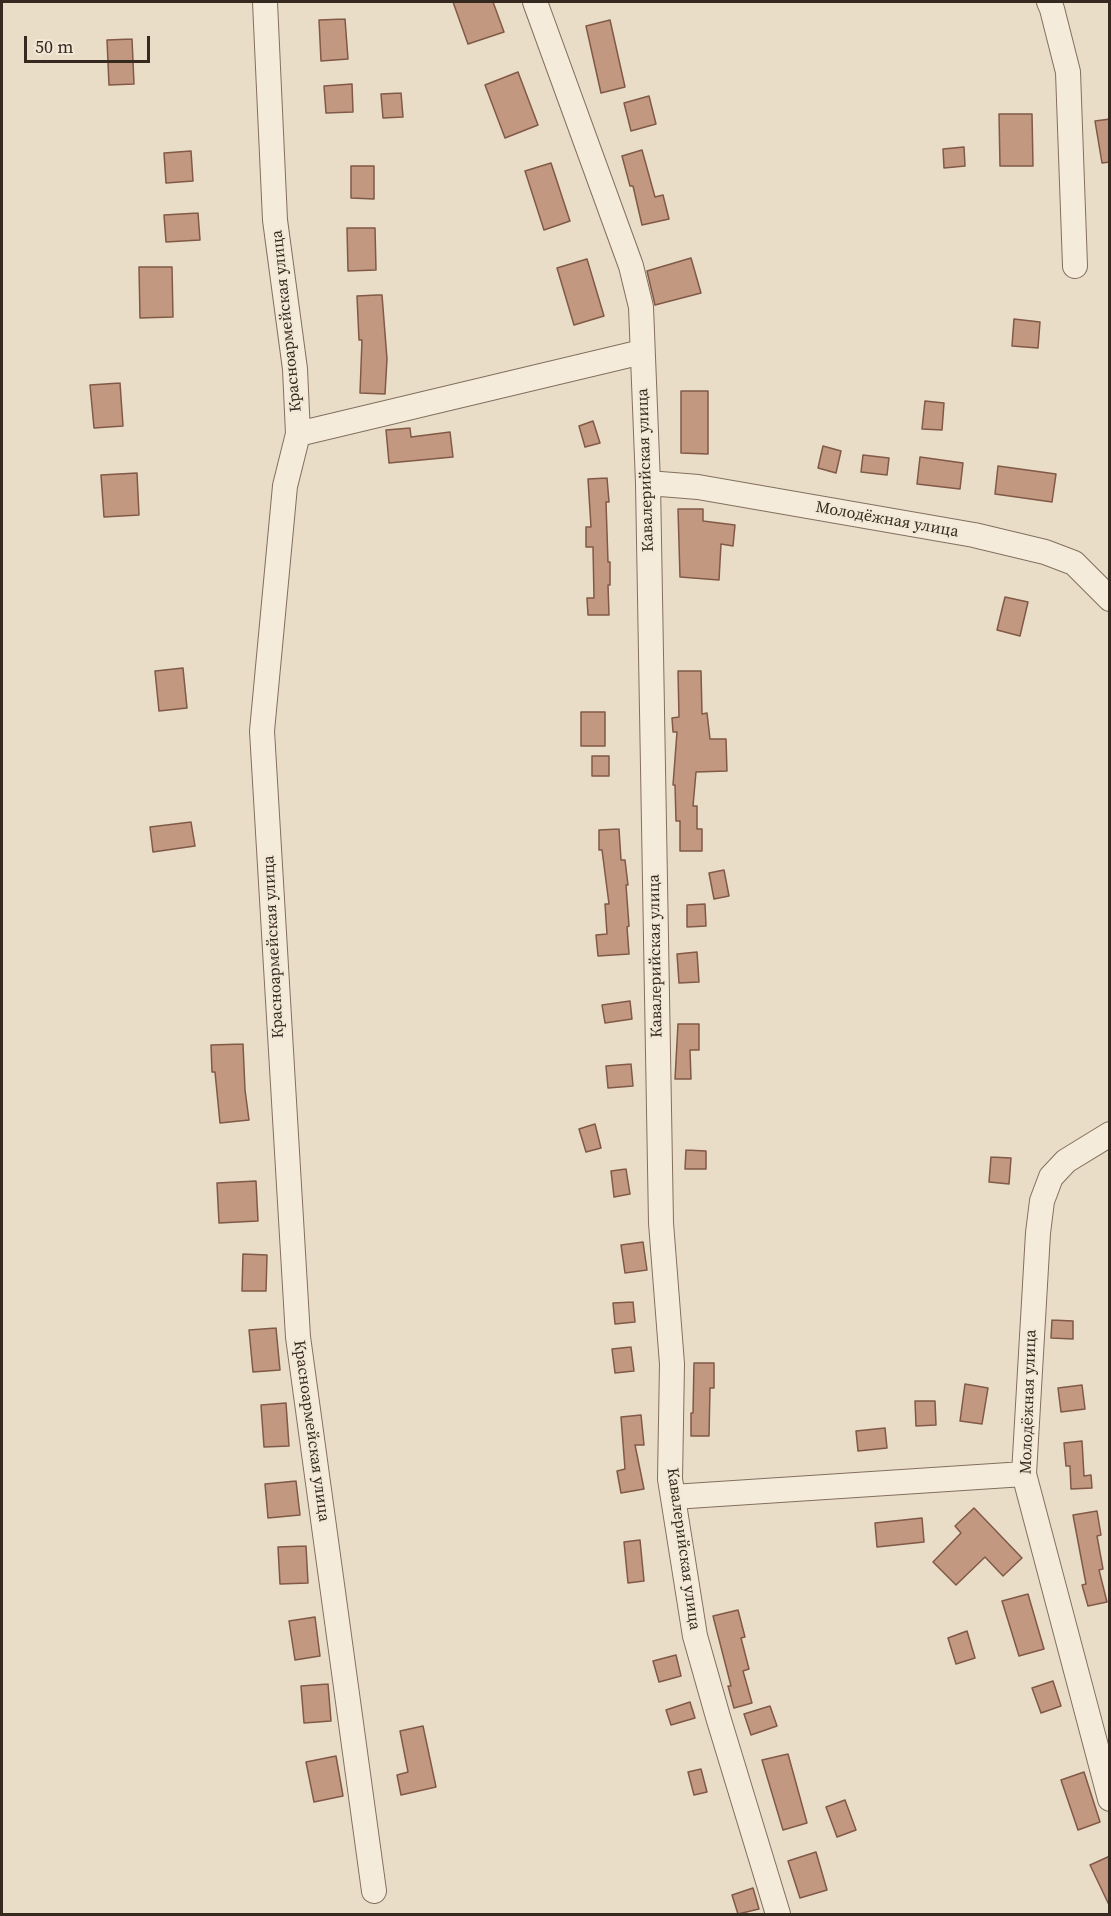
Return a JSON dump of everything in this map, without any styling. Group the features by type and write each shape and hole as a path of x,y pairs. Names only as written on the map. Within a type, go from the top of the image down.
{"street":[{"name":"Красноармейская улица","path":"265,2 275,220 295,369 298,434 285,486 261,731 297,1337 374,1891"},
{"name":"Кавалерийская улица","path":"535,2 631,266 640,307 648,483 661,1223 672,1364 670,1479 695,1636 717,1717 778,1914"},
{"path":"1048,2 1052,9 1068,72 1075,266"},
{"path":"298,434 642,352"},
{"name":"Молодёжная улица","path":"648,483 710,489 974,536 1045,552 1074,563 1110,599"},
{"name":"Молодёжная улица","path":"1110,1134 1066,1161 1051,1177 1042,1201 1038,1233 1024,1474 1110,1799"},
{"path":"673,1497 1024,1474"}],"building":[{"path":"453,2 493,2 504,32 468,44"},
{"path":"345,19 348,59 321,61 319,20"},
{"path":"610,20 625,87 601,93 586,26"},
{"path":"132,39 134,84 109,85 107,40"},
{"path":"518,72 538,125 505,138 485,85"},
{"path":"352,84 353,112 326,113 324,86"},
{"path":"401,93 403,117 383,118 381,94"},
{"path":"649,96 656,124 631,131 624,103"},
{"path":"999,114 1032,114 1033,166 1000,166"},
{"path":"1110,119 1110,162 1102,163 1095,121"},
{"path":"964,147 965,166 944,168 943,149"},
{"path":"642,150 655,197 663,195 669,219 642,225 633,186 630,186 622,156"},
{"path":"191,151 193,181 166,183 164,153"},
{"path":"551,163 570,221 544,230 525,171"},
{"path":"351,166 374,166 374,199 351,198"},
{"path":"198,213 200,240 166,242 164,215"},
{"path":"347,228 375,228 376,270 348,271"},
{"path":"691,258 701,293 655,305 647,271"},
{"path":"587,259 604,316 574,325 557,268"},
{"path":"139,267 172,267 173,317 140,318"},
{"path":"382,295 387,359 385,394 360,393 362,340 359,340 357,296"},
{"path":"1014,319 1040,322 1038,348 1012,346"},
{"path":"120,383 123,426 94,428 90,385"},
{"path":"681,391 708,391 708,454 681,453"},
{"path":"925,401 944,403 942,430 922,429"},
{"path":"593,421 600,443 585,447 579,426"},
{"path":"410,428 411,437 450,432 453,457 389,463 386,430"},
{"path":"823,446 841,451 836,473 818,468"},
{"path":"863,455 889,458 887,475 861,472"},
{"path":"920,457 963,463 960,489 917,484"},
{"path":"998,466 1056,474 1052,502 995,494"},
{"path":"137,473 139,515 104,517 101,475"},
{"path":"607,478 609,615 588,615 587,598 594,598 593,547 586,547 586,527 591,527 588,479"},
{"path":"678,509 703,509 703,521 735,525 733,546 721,544 719,580 680,577"},
{"path":"1005,597 1028,602 1020,636 997,630"},
{"path":"183,668 187,708 159,711 155,671"},
{"path":"678,671 701,671 702,714 707,713 710,739 726,739 727,771 696,772 693,806 697,806 697,829 702,829 702,851 680,851 680,821 676,821 675,785 673,785 677,732 673,732 672,718 679,717"},
{"path":"581,712 605,712 605,746 581,746"},
{"path":"592,756 609,756 609,776 592,776"},
{"path":"191,822 195,846 153,852 150,827"},
{"path":"619,829 621,860 625,860 628,885 626,885 629,954 598,956 596,935 607,934 605,904 609,904 602,850 599,850 599,830"},
{"path":"724,870 729,896 714,899 709,873"},
{"path":"705,904 706,926 687,927 687,905"},
{"path":"697,952 699,982 679,983 677,954"},
{"path":"630,1001 632,1019 605,1023 602,1005"},
{"path":"678,1024 699,1024 699,1050 690,1050 691,1079 675,1079"},
{"path":"243,1044 249,1120 220,1123 215,1072 212,1072 211,1045"},
{"path":"631,1064 633,1086 608,1088 606,1066"},
{"path":"595,1124 601,1148 586,1152 579,1129"},
{"path":"686,1150 706,1151 706,1169 685,1169"},
{"path":"991,1157 1011,1158 1009,1184 989,1182"},
{"path":"626,1169 630,1194 614,1197 611,1171"},
{"path":"256,1181 258,1221 219,1223 217,1183"},
{"path":"643,1242 647,1270 625,1273 621,1245"},
{"path":"243,1254 267,1255 266,1291 242,1291"},
{"path":"633,1302 635,1322 615,1324 613,1303"},
{"path":"1052,1320 1073,1321 1073,1339 1051,1338"},
{"path":"276,1328 280,1370 253,1372 249,1330"},
{"path":"631,1347 634,1371 615,1373 612,1349"},
{"path":"694,1363 714,1363 714,1388 710,1388 709,1436 691,1436"},
{"path":"965,1384 988,1388 982,1424 960,1421"},
{"path":"1082,1385 1085,1409 1061,1412 1058,1388"},
{"path":"915,1401 935,1401 936,1425 916,1426"},
{"path":"286,1403 289,1446 264,1447 261,1405"},
{"path":"641,1415 644,1445 635,1445 644,1489 621,1493 617,1471 625,1469 621,1417"},
{"path":"885,1428 887,1448 858,1451 856,1431"},
{"path":"1082,1441 1084,1476 1091,1475 1092,1488 1071,1489 1070,1466 1066,1466 1064,1443"},
{"path":"296,1481 300,1515 268,1518 265,1484"},
{"path":"974,1508 1022,1558 1003,1576 985,1557 956,1585 933,1562 961,1533 955,1526"},
{"path":"1097,1511 1101,1535 1097,1536 1103,1569 1099,1570 1107,1602 1088,1606 1082,1585 1086,1584 1073,1515"},
{"path":"922,1518 924,1542 877,1547 875,1523"},
{"path":"640,1540 644,1581 628,1583 624,1542"},
{"path":"306,1546 308,1583 280,1584 278,1547"},
{"path":"1028,1594 1044,1649 1019,1656 1002,1601"},
{"path":"738,1610 745,1637 741,1638 749,1669 743,1671 752,1703 734,1708 728,1686 731,1686 713,1616"},
{"path":"315,1617 320,1656 295,1660 289,1621"},
{"path":"967,1631 975,1658 956,1664 948,1638"},
{"path":"676,1655 681,1676 659,1682 653,1661"},
{"path":"1053,1681 1061,1706 1041,1713 1032,1688"},
{"path":"328,1684 331,1721 304,1723 301,1686"},
{"path":"690,1702 695,1718 671,1725 666,1710"},
{"path":"770,1706 777,1726 751,1735 744,1714"},
{"path":"423,1726 436,1787 401,1795 397,1775 408,1772 400,1731"},
{"path":"788,1754 807,1823 783,1830 762,1760"},
{"path":"336,1756 343,1796 314,1802 306,1762"},
{"path":"701,1769 707,1792 694,1795 688,1772"},
{"path":"1084,1772 1100,1822 1078,1830 1061,1780"},
{"path":"845,1800 856,1830 837,1837 826,1807"},
{"path":"816,1852 827,1890 800,1898 788,1861"},
{"path":"1110,1856 1110,1907 1090,1865"},
{"path":"753,1888 759,1909 738,1914 732,1895"}]}
